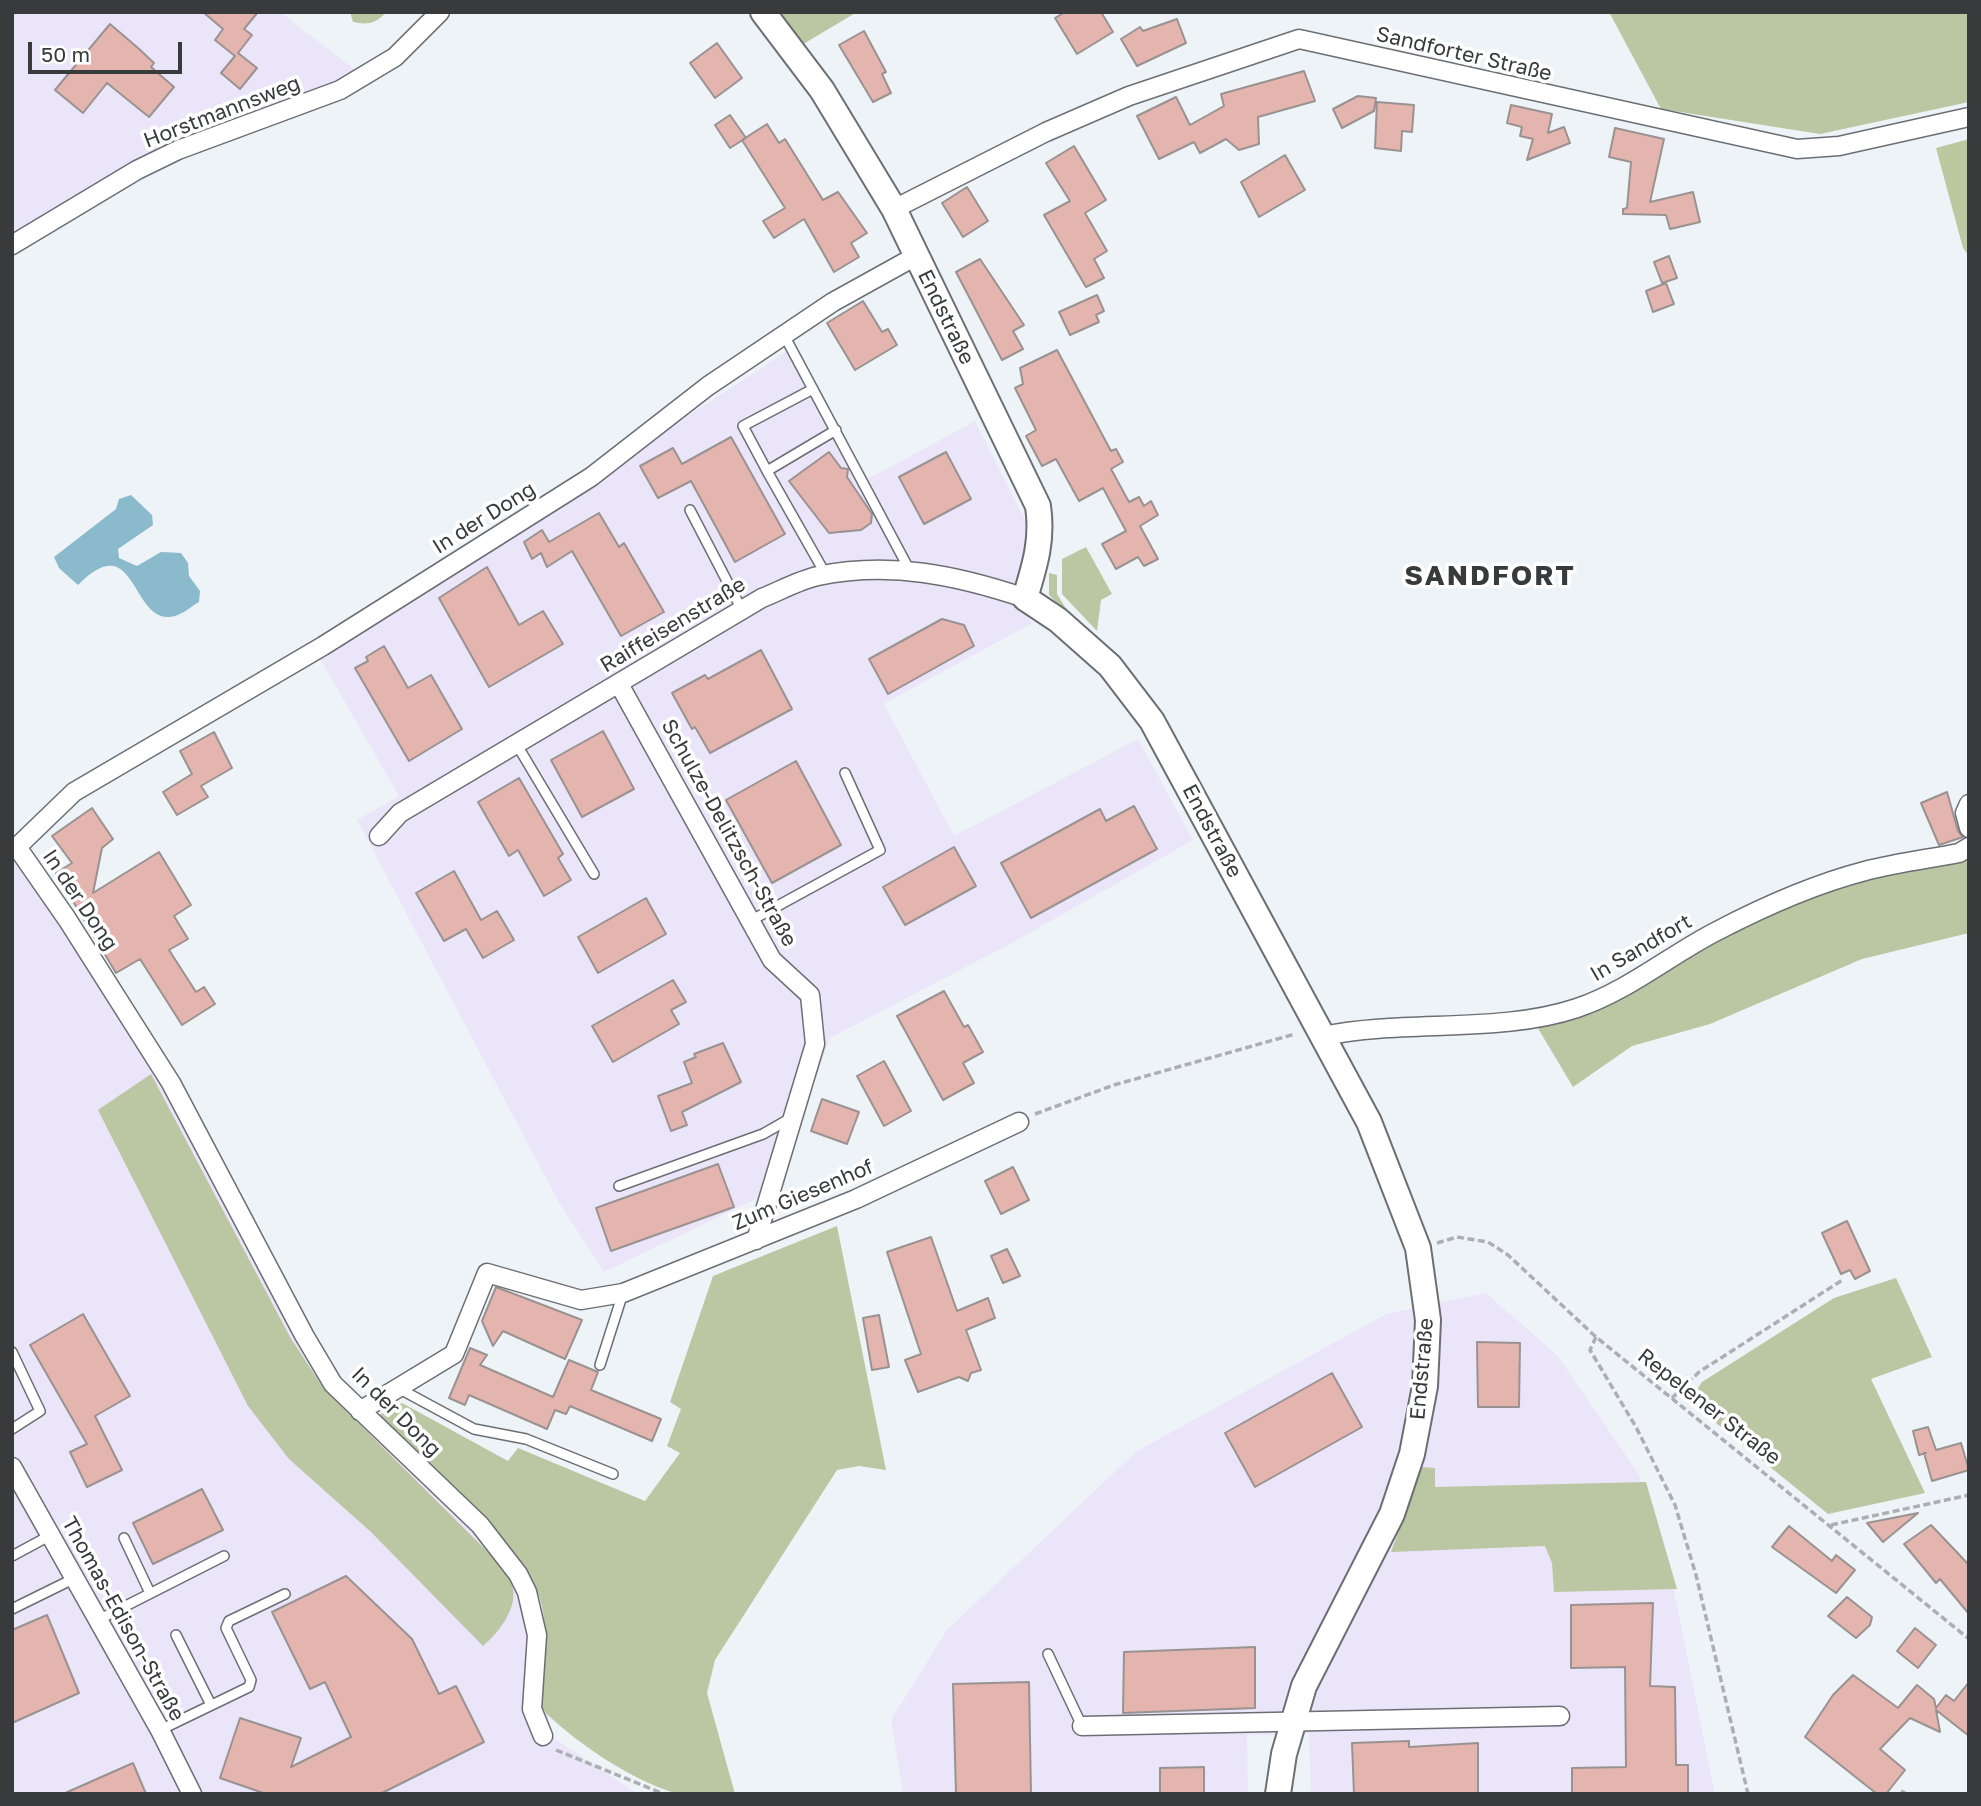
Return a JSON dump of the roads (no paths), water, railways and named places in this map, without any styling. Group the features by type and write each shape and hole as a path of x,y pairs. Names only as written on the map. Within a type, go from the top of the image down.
{"street":[{"name":"Horstmannsweg","path":"12,245 137,170 178,149 340,90 394,57 440,12"},
{"name":"Endstraße","path":"763,12 822,90 894,209 1038,506 1042,528 1039,553 1025,597 1058,620 1110,666 1152,721 1369,1122 1418,1248 1428,1320 1425,1386 1412,1454 1392,1514 1304,1686 1293,1720 1278,1794"},
{"name":"Sandforter Straße","path":"894,209 1046,132 1129,96 1299,39 1797,149 1839,146 1969,117"},
{"name":"In der Dong","path":"543,1736 532,1709 537,1635 527,1592 518,1574 480,1525 333,1384 304,1335 171,1083 68,919 17,847 41,820 74,792 323,646 591,477 708,386 833,302 916,256"},
{"name":"Raiffeisenstraße","path":"379,836 400,813 762,598 826,575 869,569 909,569 967,580 1025,597"},
{"name":"Schulze-Delitzsch-Straße","path":"619,684 772,960 810,995 815,1044 793,1117"},
{"path":"1969,804 1965,813 1969,828"},
{"name":"In Sandfort","path":"1320,1030 1542,1017 1576,1009 1609,995 1716,931 1774,904 1865,871 1959,853 1969,847"},
{"path":"756,1240 793,1117"},
{"name":"Zum Giesenhof","path":"360,1411 454,1354 487,1273 581,1300 623,1293 856,1199 1019,1122"},
{"name":"Thomas-Edison-Straße","path":"12,1467 160,1730 192,1794"},
{"path":"1082,1726 1560,1716"}],"lane":[{"path":"784,335 909,569"},
{"path":"813,389 743,426 826,575"},
{"path":"767,471 835,430"},
{"path":"690,510 742,610"},
{"path":"517,745 594,874"},
{"path":"750,921 880,850 845,773"},
{"path":"619,1186 763,1134 793,1117"},
{"path":"600,1364 623,1293"},
{"path":"12,1352 40,1411 12,1429"},
{"path":"398,1388 474,1429 526,1439 613,1475"},
{"path":"12,1556 51,1535"},
{"path":"124,1538 150,1593"},
{"path":"98,1620 224,1556"},
{"path":"12,1609 75,1578"},
{"path":"160,1730 249,1687 251,1680 226,1628 229,1621 285,1594"},
{"path":"176,1635 211,1705"},
{"path":"1048,1654 1082,1726"}],"water":[{"path":"131,495 152,515 153,525 118,549 119,558 137,566 161,552 181,553 188,563 189,576 200,591 199,602 177,615 169,617 157,614 147,605 122,570 111,566 97,570 78,585 59,568 54,557 116,509 119,499"}],"district":[{"name":"SANDFORT","path":"1490,576"}]}
